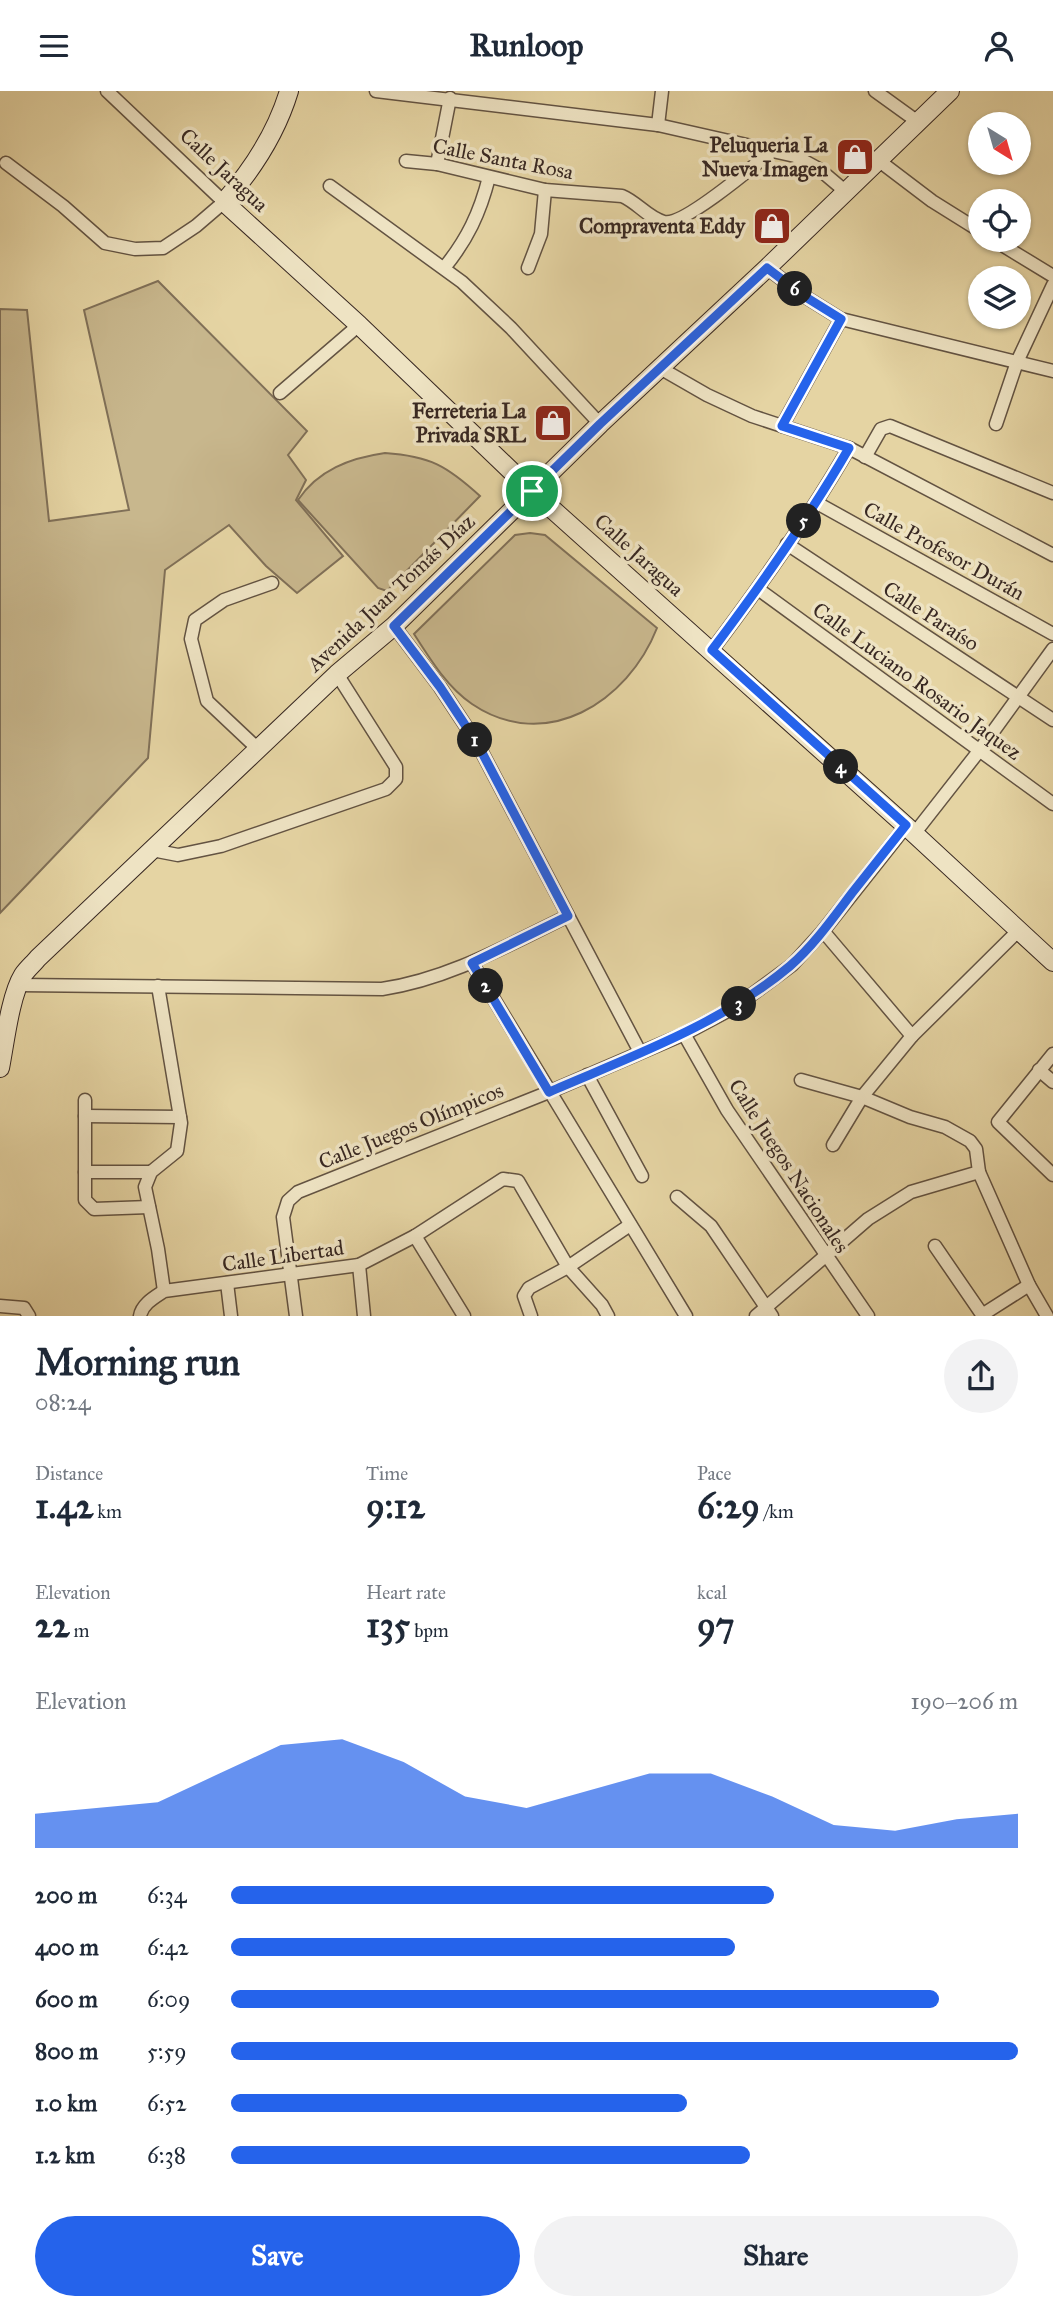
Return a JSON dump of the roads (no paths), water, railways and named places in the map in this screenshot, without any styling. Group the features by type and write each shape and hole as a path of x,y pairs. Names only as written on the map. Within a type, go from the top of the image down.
{"street":[{"path":"6,163 63,206 105,243 135,249 163,248 196,226 224,202 248,173 267,145 289,91"},
{"path":"376,91 658,125 795,156 818,169 845,191"},
{"path":"658,125 662,91"},
{"path":"877,91 918,122"},
{"name":"Avenida Juan Tomás Díaz","path":"0,1068 4,1022 23,975 38,958 338,674 394,626 600,424 950,91"},
{"name":"Calle Jaragua","path":"109,92 532,491 712,650 1018,931 1050,953"},
{"path":"438,164 450,98"},
{"name":"Calle Santa Rosa","path":"406,161 438,164 545,190 622,196 665,222 677,220 725,189 772,151"},
{"path":"878,160 932,201 968,224"},
{"path":"444,268 473,225 489,177"},
{"path":"330,186 462,282 511,328 600,424"},
{"path":"528,268 541,234 545,190"},
{"path":"1014,252 1053,276"},
{"path":"767,268 841,319 1053,371"},
{"path":"996,424 1017,362 1053,285"},
{"path":"782,426 841,319"},
{"path":"280,393 359,325"},
{"path":"660,368 707,395 782,426 849,448 1053,555"},
{"path":"865,457 881,429 890,426 1053,493"},
{"path":"712,650 817,503 849,448"},
{"name":"Calle Profesor Durán","path":"817,503 1053,633"},
{"name":"Calle Paraíso","path":"787,544 1053,720"},
{"path":"259,750 207,701 191,639 195,620 223,600 272,583"},
{"name":"Calle Luciano Rosario Jaquez","path":"758,589 1053,804"},
{"path":"394,626 440,687 477,743 640,1052"},
{"name":"Calle Juegos Olímpicos","path":"296,1316 283,1217 288,1201 298,1192 549,1092 684,1034 735,1007 792,965 823,932 979,751 1053,649"},
{"path":"152,850 178,855 221,846 386,789 396,779 396,767 338,674"},
{"path":"19,985 382,989 405,986 472,963 568,916"},
{"path":"833,1145 862,1097 912,1036 1018,931"},
{"path":"823,932 912,1036"},
{"path":"472,963 686,1316"},
{"path":"140,1316 150,1301 164,1291 145,1187 150,1172 177,1151 180,1117 158,986"},
{"name":"Calle Juegos Nacionales","path":"684,1034 727,1110 868,1316"},
{"path":"1053,1054 998,1122 1053,1175"},
{"path":"1040,1070 1053,1082"},
{"path":"587,1075 642,1176"},
{"path":"801,1080 862,1097 910,1117 945,1127 970,1140 976,1149 979,1172 1028,1285 1047,1316"},
{"path":"85,1100 86,1200 94,1209 149,1207"},
{"path":"85,1116 180,1117"},
{"path":"85,1172 150,1172"},
{"path":"677,1197 710,1226 765,1313 868,1219 911,1192 979,1172"},
{"name":"Calle Libertad","path":"164,1291 359,1265 415,1236 503,1179 518,1181 568,1267"},
{"path":"531,1316 524,1296 529,1288 568,1267 630,1225"},
{"path":"415,1236 464,1316"},
{"path":"935,1246 981,1313 1028,1285"},
{"path":"359,1265 364,1316"},
{"path":"568,1267 602,1305 608,1316"},
{"path":"227,1283 231,1316"},
{"path":"0,1306 23,1308 29,1316"}],"place":[{"name":"Peluqueria La Nueva Imagen","path":"855,157"},
{"name":"Compraventa Eddy","path":"772,226"},
{"name":"Ferreteria La Privada SRL","path":"553,423"}]}
